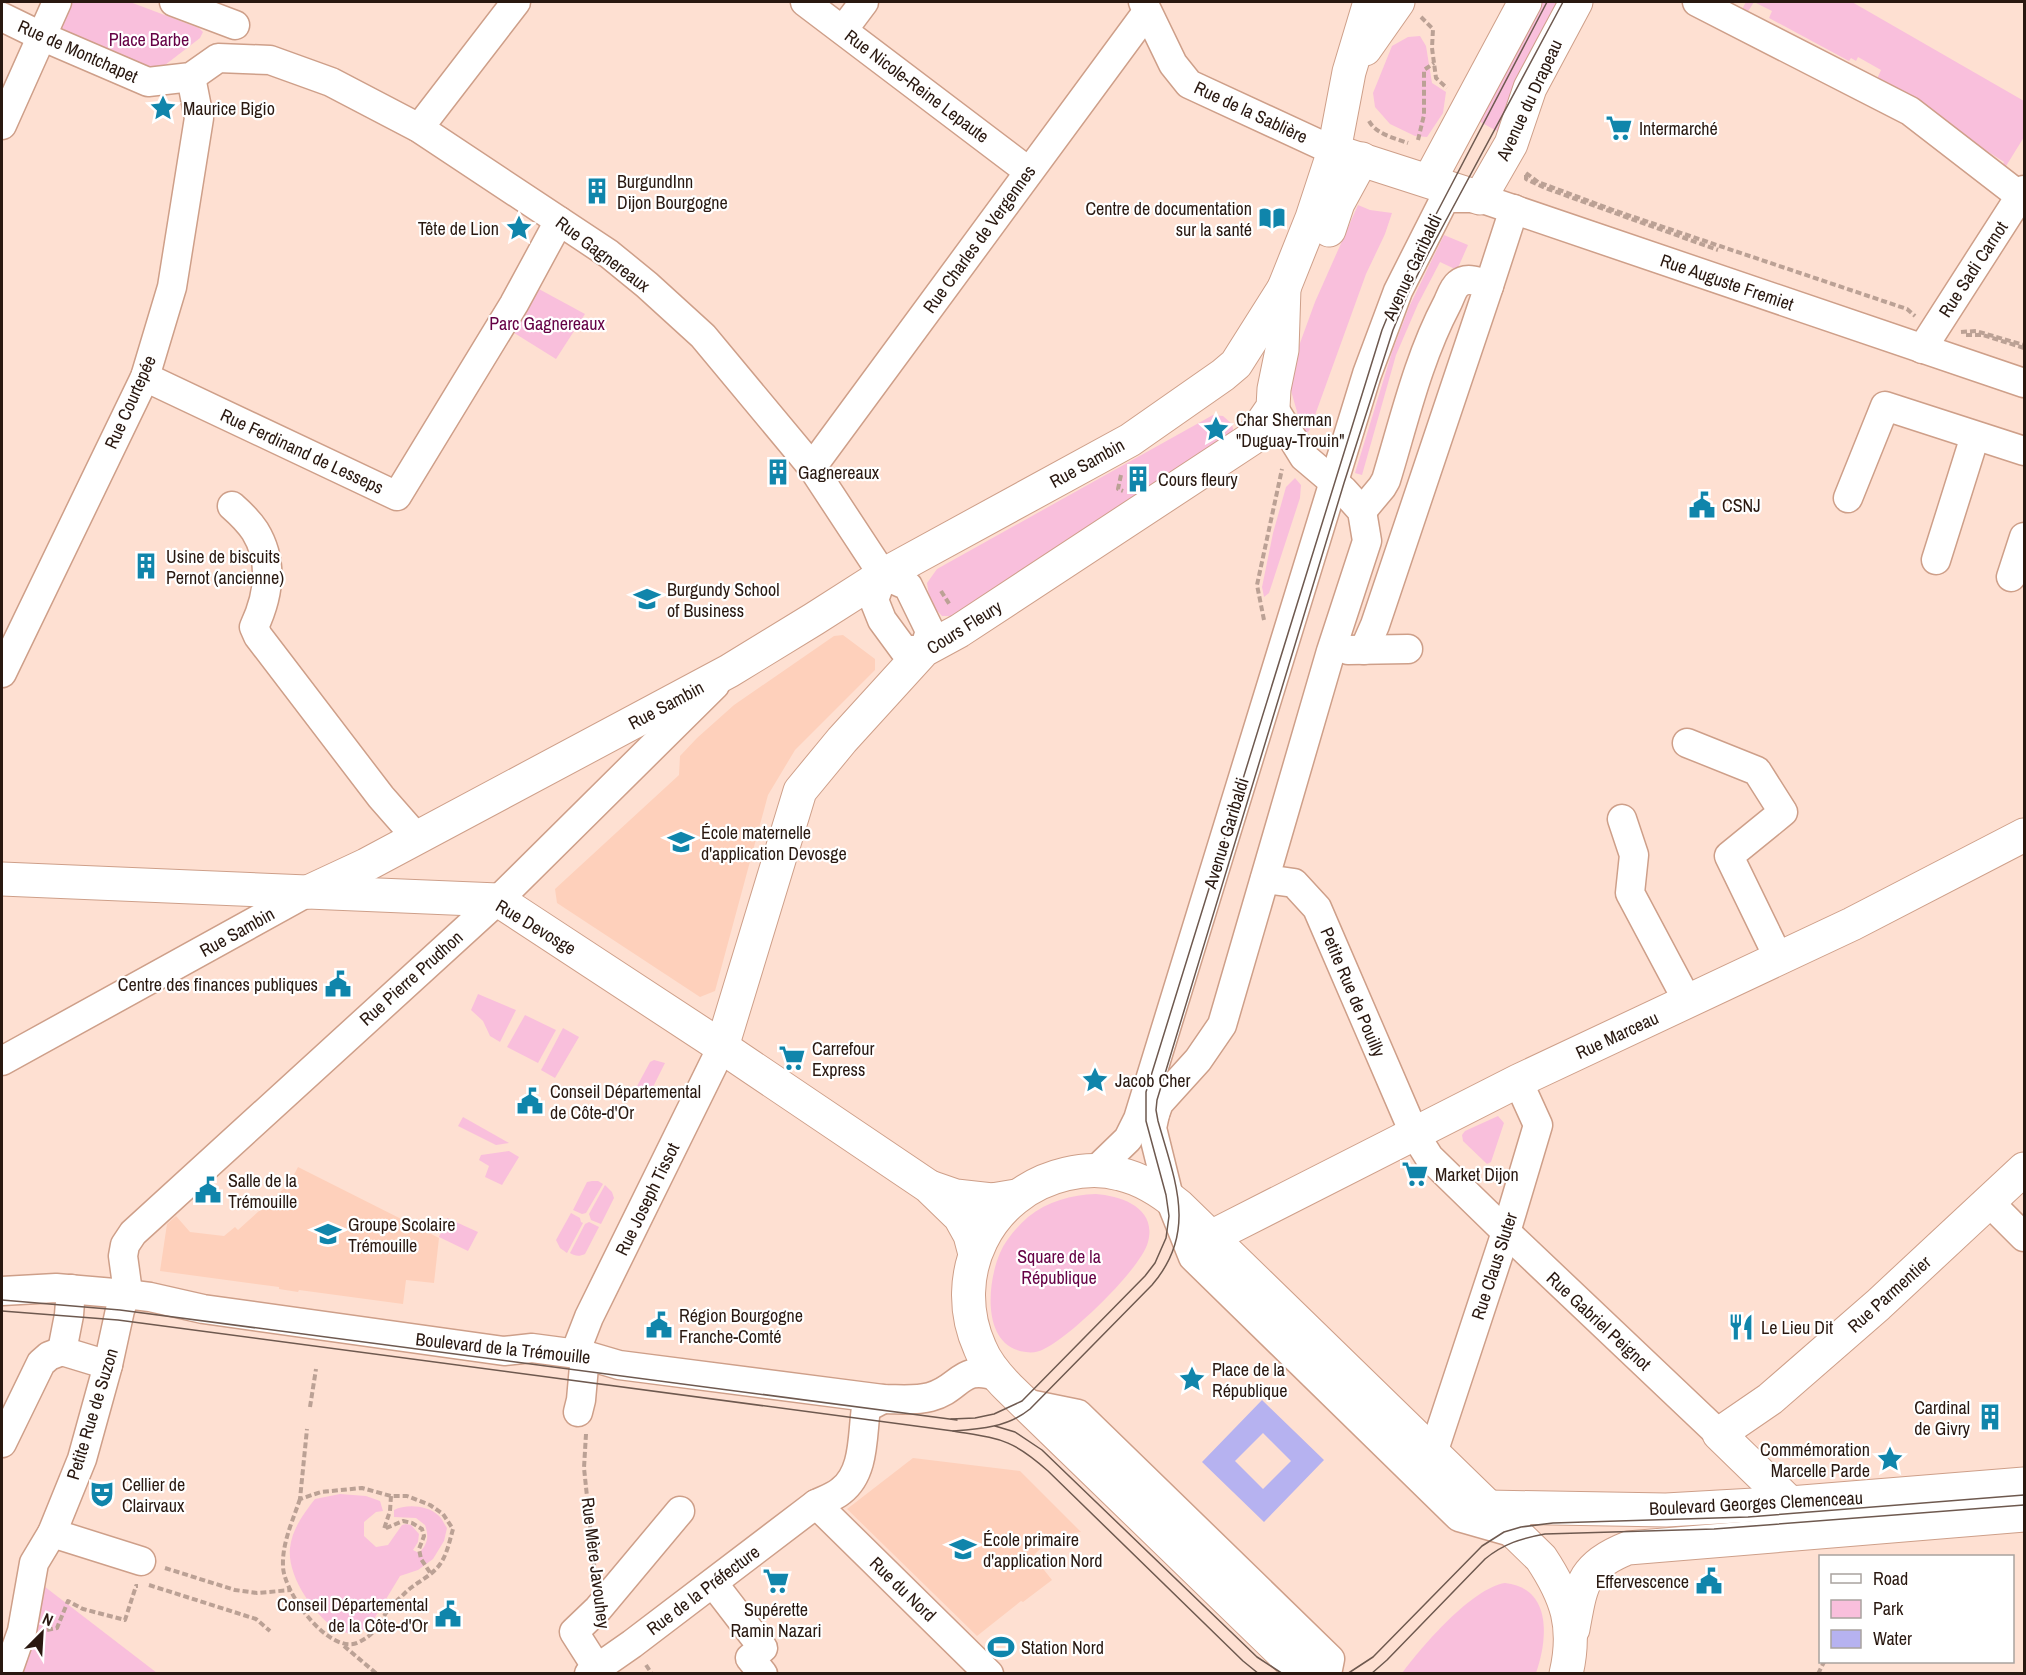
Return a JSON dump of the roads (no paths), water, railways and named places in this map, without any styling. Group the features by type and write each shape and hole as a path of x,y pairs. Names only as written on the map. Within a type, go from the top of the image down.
{"main road":[{"name":"Rue Sambin","path":"308,892 366,865 729,671 883,575 1130,440 1223,375 1236,364 1283,303 1307,292 1338,203 1348,155 1349,72 1370,2"},
{"path":"1429,181 1525,2"},
{"name":"Avenue du Drapeau","path":"1480,198 1507,152 1520,123 1530,88 1576,2"},
{"path":"1349,72 1409,8"},
{"name":"Rue Auguste Fremiet","path":"1348,155 1480,198"},
{"name":"Cours Fleury","path":"722,1047 800,791 842,740 924,650 959,631 1251,439 1274,398 1282,350 1283,303"},
{"path":"1236,364 1246,367 1274,398"},
{"name":"Rue Marceau","path":"1211,1237 1518,1081 1852,924 2025,835"},
{"name":"Rue Devosge","path":"2,879 498,900 722,1047 927,1186"},
{"name":"Rue Parmentier","path":"1719,1434 1779,1391 1878,1305 2025,1169"},
{"path":"1304,1674 1195,1548 1024,1403 998,1377 981,1351 971,1325 968,1305 969,1280 975,1254 996,1216 1016,1196 1035,1185 1053,1177 1078,1171 1096,1170 1119,1173 1139,1180 1169,1197 1211,1237 1345,1387 1432,1453 1540,1558 1556,1581 1567,1607 1571,1639 1566,1674"},
{"path":"927,1186 956,1196 992,1200 1016,1196"},
{"path":"927,1186 960,1217 970,1235 975,1254"},
{"name":"Rue Gabriel Peignot","path":"1719,1434 1790,1503"},
{"name":"Boulevard Georges Clemenceau","path":"1487,1507 1666,1510 1790,1503 2025,1484"},
{"name":"Boulevard Georges Clemenceau","path":"1571,1639 1581,1588 1587,1578 1594,1568 1612,1554 1628,1548 2025,1515"}],"street":[{"path":"2,125 57,2"},
{"path":"174,2 236,13 230,58 218,58 191,77"},
{"path":"419,128 516,2"},
{"name":"Rue Nicole-Reine Lepaute","path":"805,2 1028,171"},
{"path":"843,30 864,2"},
{"path":"1543,63 1567,42 1588,2"},
{"path":"1697,2 1910,111 2022,193"},
{"name":"Rue de la Sablière","path":"1145,7 1173,64 1189,84 1348,155"},
{"name":"Rue Charles de Vergennes","path":"812,467 1145,7"},
{"name":"Rue de Montchapet","path":"2,17 148,82 191,77"},
{"name":"Rue Gagnereaux","path":"230,58 270,60 331,81 419,128 609,254 647,285 703,336 812,467 883,575 908,586 930,631 924,650"},
{"name":"Rue Courtepée","path":"2,673 145,377 172,287 199,118 191,77"},
{"name":"Rue Sadi Carnot","path":"1928,340 2022,193"},
{"name":"Rue Auguste Fremiet","path":"1480,198 1928,340 2025,383"},
{"name":"Avenue Garibaldi","path":"1096,1170 1128,1139 1138,1119 1339,486 1385,352 1408,294 1453,209 1480,198"},
{"path":"1364,650 1375,626 1514,209"},
{"name":"Rue Ferdinand de Lesseps","path":"145,377 398,496 514,304 559,221"},
{"path":"1362,511 1386,480 1427,349 1456,287 1462,281 1470,280 1489,286"},
{"path":"1153,1119 1159,1103 1198,1060 1222,1025 1331,651 1367,541 1362,511 1339,486 1304,457 1274,398"},
{"path":"1848,498 1885,406 2025,452"},
{"path":"1936,560 1975,436"},
{"name":"Avenue Garibaldi","path":"1339,486 1152,1128 1169,1197 1193,1257 1345,1387 1459,1517 1515,1533"},
{"path":"232,506 254,530 265,556 267,582 264,606 254,627 258,636 381,797 417,838"},
{"path":"2011,577 2025,537"},
{"path":"883,575 874,600 882,620 904,650 924,650"},
{"path":"1331,651 1408,650"},
{"name":"Rue Pierre Prudhon","path":"126,1294 123,1256 125,1245 133,1233 498,900 729,671"},
{"path":"1687,744 1757,771 1783,812 1729,856 1779,959"},
{"path":"1622,819 1634,855 1630,893 1688,1002"},
{"name":"Petite Rue de Pouilly","path":"1265,879 1294,883 1317,908 1414,1133"},
{"name":"Rue Sambin","path":"2,1061 308,892"},
{"name":"Rue Joseph Tissot","path":"578,1412 583,1382 580,1354 589,1317 722,1047"},
{"name":"Rue Claus Sluter","path":"1432,1453 1506,1232 1538,1125 1518,1081"},
{"name":"Rue Gabriel Peignot","path":"1414,1133 1429,1157 1719,1434"},
{"path":"1989,1202 2025,1237"},
{"path":"62,1351 71,1289"},
{"name":"Boulevard de la Trémouille","path":"2,1290 71,1289 126,1294 203,1309 504,1351 532,1348 580,1354 619,1365 883,1399 915,1400 932,1397 973,1372 979,1371 998,1377"},
{"name":"Petite Rue de Suzon","path":"7,1674 22,1631 34,1563 52,1533 82,1459 126,1294"},
{"path":"2,1443 40,1363 49,1356 62,1351 108,1365"},
{"name":"Rue de la Préfecture","path":"816,1504 842,1473 855,1437 859,1407 854,1399 847,1395"},
{"name":"Rue de la Préfecture","path":"599,1666 816,1504 840,1492 853,1480 857,1469 866,1408 883,1399"},
{"name":"Rue du Nord","path":"816,1504 989,1674"},
{"name":"Rue Mère Javouhey","path":"599,1666 598,1609 680,1511"},
{"path":"52,1533 141,1561"},
{"path":"1195,1548 1330,1659 1327,1674"},
{"path":"713,1583 763,1648 750,1658 763,1674"}],"water":[{"path":"1262,1400 1324,1460 1264,1522 1202,1462","holes":["1263,1433 1291,1461 1263,1489 1235,1461"]}],"tram line":[{"path":"951,1419 994,1414 1022,1401 1145,1276 1155,1263 1166,1238 1169,1216 1166,1195 1146,1121 1146,1092 1382,330 1398,291 1432,222 1547,2"},
{"path":"953,1431 984,1428 1003,1423 1013,1420 1030,1409 1152,1285 1166,1265 1175,1245 1179,1226 1179,1206 1171,1164 1158,1121 1157,1100 1344,483 1393,330 1408,294 1563,2"},
{"path":"2,1300 120,1310 957,1420"},
{"path":"2,1311 118,1320 994,1438 1024,1452 1048,1471 1259,1674"},
{"path":"995,1426 1015,1432 1042,1450 1257,1657 1283,1674"},
{"path":"1347,1674 1373,1657 1482,1546 1504,1532 1521,1527 1553,1523 1748,1517 2024,1495"},
{"path":"1371,1674 1485,1559 1513,1542 1528,1537 1545,1534 1714,1529 2024,1505"}],"place":[{"name":"Maurice Bigio","path":"163,108"},
{"name":"Intermarché","path":"1619,128"},
{"name":"BurgundInn Dijon Bourgogne","path":"597,191"},
{"name":"Centre de documentation sur la santé","path":"1272,218"},
{"name":"Tête de Lion","path":"519,228"},
{"name":"Char Sherman \"Duguay-Trouin\"","path":"1216,429"},
{"name":"Gagnereaux","path":"778,472"},
{"name":"Cours fleury","path":"1138,479"},
{"name":"CSNJ","path":"1702,505"},
{"name":"Usine de biscuits Pernot (ancienne)","path":"146,566"},
{"name":"Burgundy School of Business","path":"647,599"},
{"name":"École maternelle d'application Devosge","path":"681,842"},
{"name":"Centre des finances publiques","path":"338,984"},
{"name":"Carrefour Express","path":"792,1058"},
{"name":"Jacob Cher","path":"1095,1080"},
{"name":"Conseil Départemental de Côte-d'Or","path":"530,1101"},
{"name":"Market Dijon","path":"1415,1174"},
{"name":"Salle de la Trémouille","path":"208,1190"},
{"name":"Groupe Scolaire Trémouille","path":"328,1234"},
{"name":"Région Bourgogne Franche-Comté","path":"659,1325"},
{"name":"Le Lieu Dit","path":"1741,1327"},
{"name":"Place de la République","path":"1192,1379"},
{"name":"Cardinal de Givry","path":"1990,1417"},
{"name":"Commémoration Marcelle Parde","path":"1890,1459"},
{"name":"Cellier de Clairvaux","path":"102,1494"},
{"name":"École primaire d'application Nord","path":"963,1549"},
{"name":"Supérette Ramin Nazari","path":"776,1581"},
{"name":"Effervescence","path":"1709,1581"},
{"name":"Conseil Départemental de la Côte-d'Or","path":"448,1614"},
{"name":"Station Nord","path":"1001,1647"}],"park label":[{"name":"Place Barbe","path":"149,39"},
{"name":"Parc Gagnereaux","path":"547,323"},
{"name":"Square de la République","path":"1059,1266"}]}
